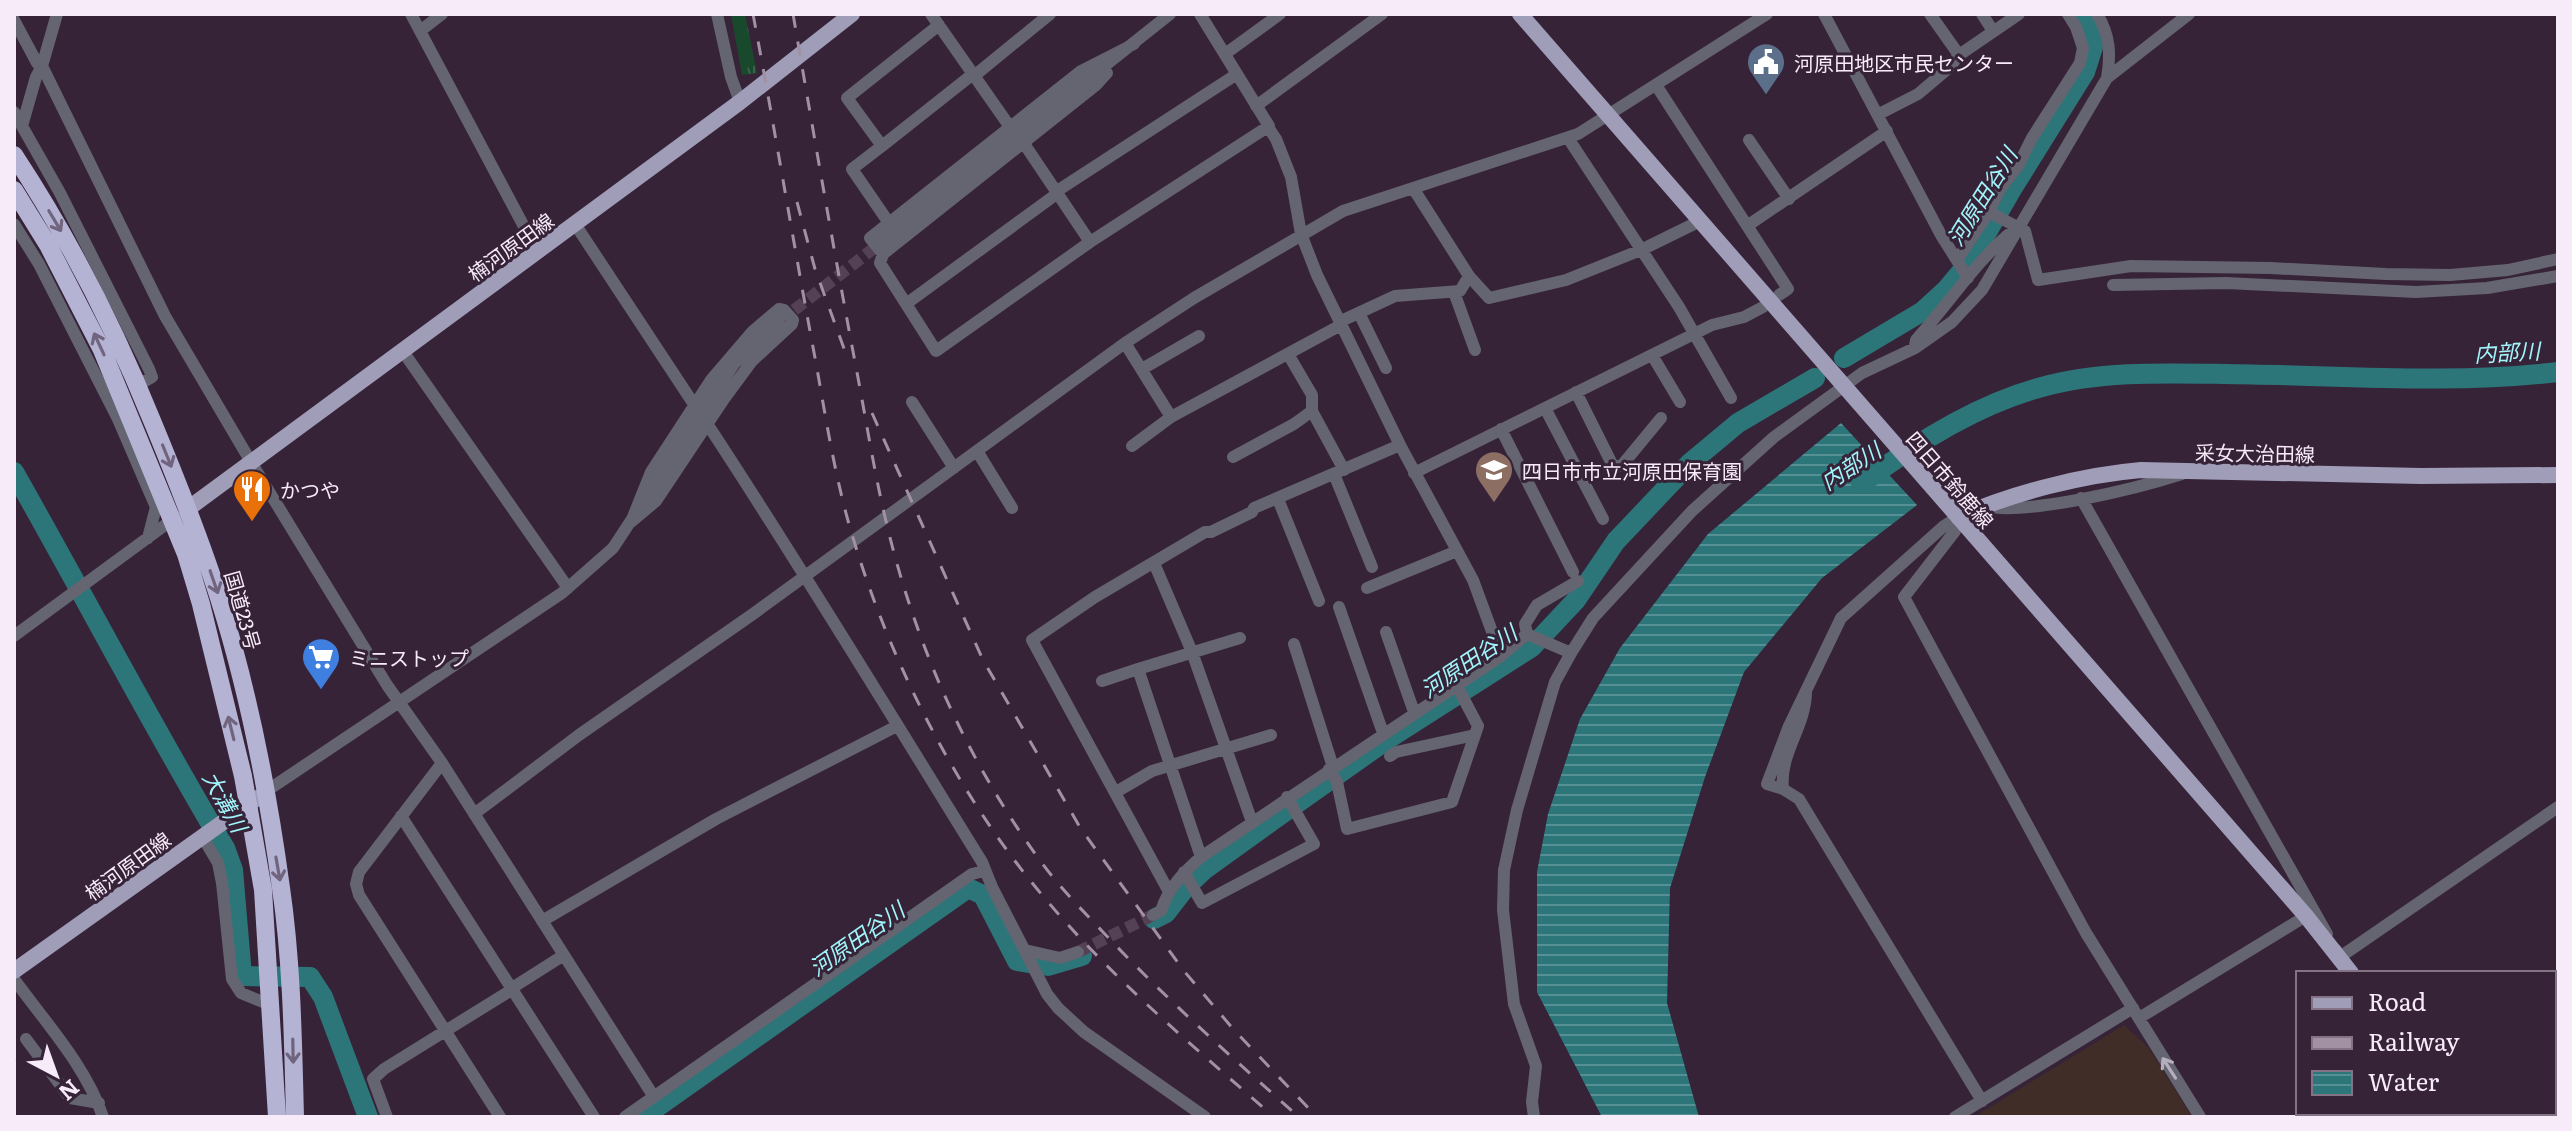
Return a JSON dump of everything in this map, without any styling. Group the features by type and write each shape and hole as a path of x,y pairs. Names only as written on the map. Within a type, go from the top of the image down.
{"highway":[{"name":"国道23号","path":"14,155 83,270 121,345 189,508 233,645 265,792 282,890 295,1117"},
{"name":"国道23号","path":"14,190 80,305 173,520 201,604 248,804 263,890 277,1117"}],"main road":[{"name":"楠河原田線","path":"189,508 740,102 852,14"},
{"name":"四日市鈴鹿線","path":"1520,14 2306,916 2350,971"},
{"name":"采女大治田線","path":"1958,517 1984,506 2109,473 2192,470 2421,476 2558,475"},
{"name":"楠河原田線","path":"14,971 265,792"}],"street":[{"path":"22,126 57,14"},
{"path":"411,14 537,251"},
{"path":"420,31 442,14"},
{"path":"717,14 740,102"},
{"path":"889,223 852,169 1050,14"},
{"path":"885,240 1170,14"},
{"path":"1200,14 1276,139 1291,177 1301,234 1340,323 1400,445 1473,580 1501,656"},
{"path":"1225,54 1280,14"},
{"path":"1256,106 1382,14"},
{"path":"474,814 579,735 1125,343 1301,234 1343,211 1568,138 1767,14"},
{"path":"1824,14 1967,276"},
{"path":"1930,14 1959,55"},
{"path":"1982,14 1993,31"},
{"path":"1879,114 1918,94 1950,67 1959,55 2019,14"},
{"path":"1958,262 1994,215 2000,189 2018,166 2032,138 2080,63 2083,48 2068,14"},
{"path":"2097,14 2111,53 2107,78"},
{"path":"1534,1117 1532,1102 1536,1066 1514,1004 1503,910 1504,870 1517,810 1555,682 1571,653 1593,618 1692,511 1774,437 1846,390 1862,373 1915,348 1952,322 1980,292 2005,253 2107,78 2189,14"},
{"path":"882,146 847,98 935,19 1010,127"},
{"path":"14,20 37,63 42,66 165,316 251,462 399,702 442,763 654,1097"},
{"path":"883,254 870,238 1081,71 1134,44"},
{"path":"1134,44 1096,85 883,254 880,263 936,351 1090,242 1268,127"},
{"path":"906,304 1057,192 1237,74"},
{"path":"1656,85 1788,289 1779,295"},
{"path":"14,112 86,243 149,369 152,377 138,385"},
{"path":"1747,226 1887,131"},
{"path":"1568,138 1695,334 1731,398"},
{"path":"1749,140 1789,199"},
{"path":"1023,142 1090,242"},
{"path":"1413,188 1469,276 1489,298 1566,280 1641,250 1700,221"},
{"path":"1994,215 2025,231 2038,280 2131,266 2450,275 2508,270 2558,259"},
{"path":"14,224 85,351 156,507 148,538"},
{"path":"575,224 695,406"},
{"path":"1915,348 1916,340 1947,307 1967,276 2017,228"},
{"path":"1132,446 1171,417 1359,313 1395,296 1460,291 1469,276"},
{"path":"2113,285 2226,283 2416,292 2487,288 2558,276"},
{"path":"1454,292 1475,350"},
{"path":"1414,473 1712,325 1744,317 1763,307"},
{"path":"779,309 784,310 793,320 792,324 752,361 656,501 631,522 651,472 711,380 753,331 779,309"},
{"path":"1359,313 1386,368"},
{"path":"265,792 568,588 613,548 734,364 779,321"},
{"path":"1142,369 1199,336"},
{"path":"1125,343 1171,417"},
{"path":"402,350 568,588"},
{"path":"1288,354 1312,395 1312,411 1339,472 1372,567"},
{"path":"1652,355 1680,402"},
{"path":"1576,392 1614,468 1623,464 1661,418"},
{"path":"912,402 954,468"},
{"path":"1545,408 1603,519"},
{"path":"1233,457 1312,411"},
{"path":"708,425 806,574 982,862 1052,1001 1084,1032 1205,1117"},
{"path":"1501,429 1575,576 1537,605 1525,624 1537,639 1571,653"},
{"path":"1169,892 1032,640 1095,597 1205,532 1211,532 1252,512 1254,508 1400,445"},
{"path":"977,451 1012,508"},
{"path":"1984,506 2001,510 2081,498 2192,470"},
{"path":"2081,498 2340,957 2558,807"},
{"path":"1278,499 1319,601"},
{"path":"14,636 189,508"},
{"path":"1958,517 1841,618 1806,693 1805,708 1796,737 1784,759 1782,774 1783,789 1799,799 1982,1101"},
{"path":"1958,517 1955,531 1904,597 2071,908 2200,1117"},
{"path":"1367,588 1457,551"},
{"path":"1154,563 1192,652 1252,822"},
{"path":"1339,607 1383,733"},
{"path":"1386,632 1414,712"},
{"path":"1102,681 1240,638"},
{"path":"1153,915 1161,911 1169,892 1188,879 1201,857 1252,822 1291,803 1414,712 1458,688 1501,656 1537,639"},
{"path":"1294,644 1347,829 1452,802 1478,726 1458,688"},
{"path":"1138,669 1201,857"},
{"path":"542,921 716,819 897,726"},
{"path":"1116,792 1152,771 1271,735"},
{"path":"1390,756 1396,752 1475,735"},
{"path":"442,763 359,872 356,884 359,895 500,1117"},
{"path":"1188,879 1202,903 1314,844 1291,803"},
{"path":"401,816 594,1117"},
{"path":"203,835 218,863 232,979 241,993 270,996"},
{"path":"625,1117 972,874 984,871"},
{"path":"1955,1117 2306,916"},
{"path":"1029,958 1060,958 1078,952"},
{"path":"387,1117 373,1079 564,955"},
{"path":"14,979 75,1064 99,1103 103,1117"},
{"path":"26,1039 70,1098 99,1103"}],"shaded area":[{"path":"2124,1025 2148,1047 2192,1117 1974,1117"}],"green space":[{"path":"731,14 745,14 757,73 742,75"}],"water":[{"path":"1841,423 1917,505 1822,578 1744,672 1705,777 1670,888 1667,1003 1699,1117 1602,1117 1537,992 1537,872 1548,814 1580,719 1620,648 1708,534"}],"waterway":[{"name":"河原田谷川","path":"1844,358 1923,311 1971,260 2085,72 2093,47 2088,25 2081,14"},
{"name":"内部川","path":"1861,484 1924,440 1970,415 2018,394 2086,378 2178,373 2433,379 2558,372"},
{"name":"河原田谷川","path":"1154,919 1166,913 1204,870 1272,821 1388,739 1532,647 1576,600 1616,541 1690,463 1738,423 1815,378"},
{"name":"大溝川","path":"14,472 225,848 233,870 242,976 310,977 323,997 368,1117"},
{"name":"河原田谷川","path":"643,1117 968,888 983,895 1017,961 1048,966 1082,956"}],"tunnel":[{"path":"780,321 882,242"},
{"path":"1078,952 1153,915"}],"railway":[{"path":"753,14 840,490 865,576 922,711 970,796 1053,908 1144,1002 1274,1117"},
{"path":"793,14 881,498 910,607 944,693 986,776 1036,855 1059,885 1174,1003 1299,1117"},
{"path":"797,202 815,269 846,354"},
{"path":"872,413 983,660 1081,829 1184,971 1234,1030 1317,1117"}],"place":[{"name":"河原田地区市民センター","path":"1766,96"},
{"name":"四日市市立河原田保育園","path":"1494,504"},
{"name":"かつや","path":"252,523"},
{"name":"ミニストップ","path":"321,691"}]}
